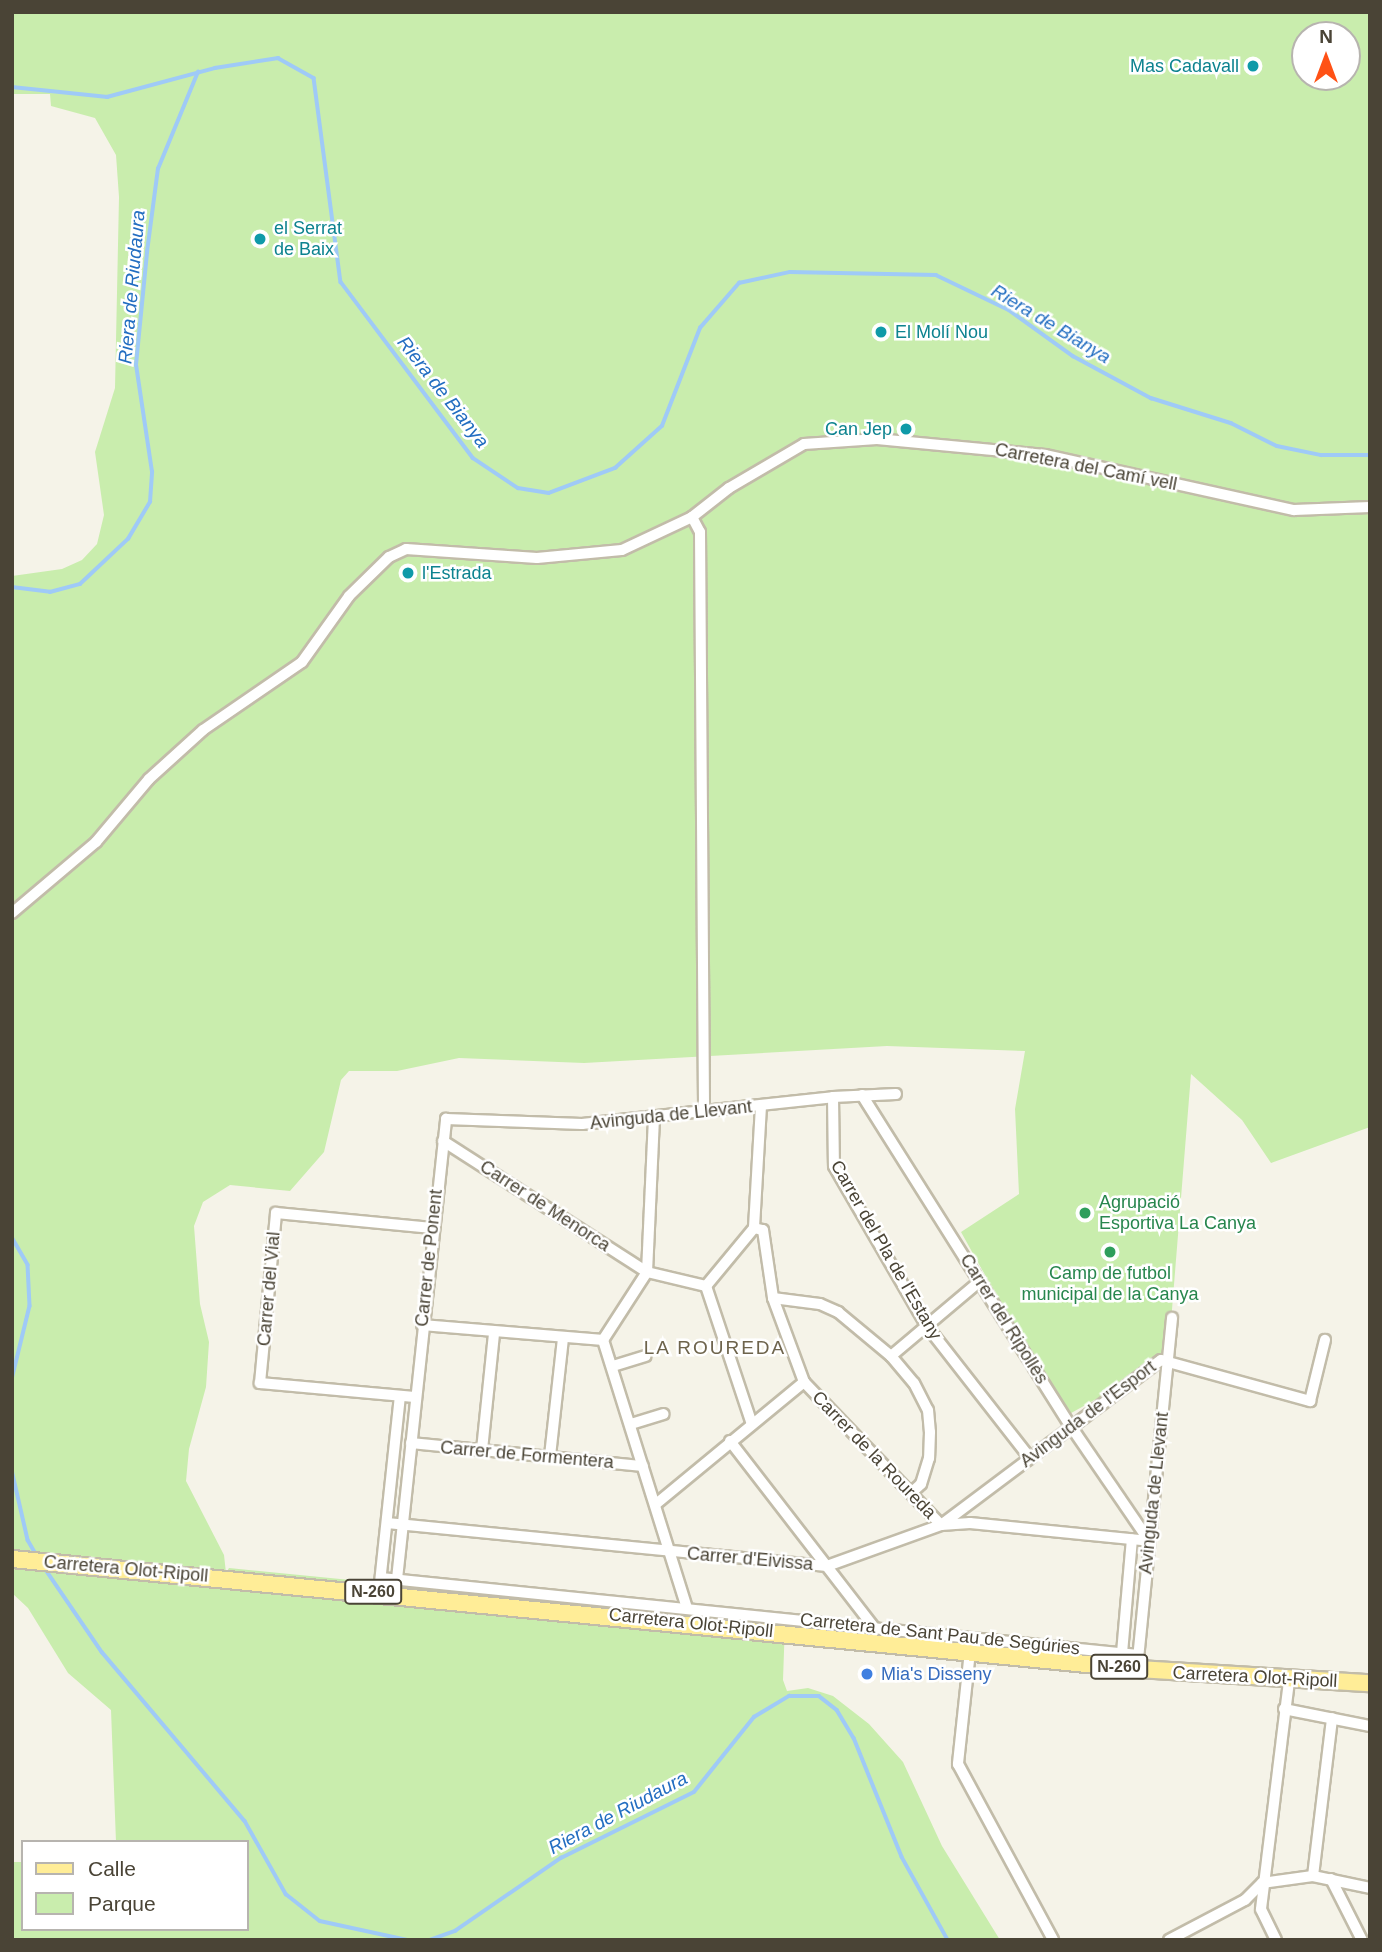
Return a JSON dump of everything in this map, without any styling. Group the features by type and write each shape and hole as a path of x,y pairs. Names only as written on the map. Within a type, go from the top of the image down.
{"main road":[{"name":"Carretera Olot-Ripoll","path":"12,1559 380,1585 970,1651 1138,1662 1289,1680 1370,1683"}],"street":[{"name":"Carretera del Camí vell","path":"12,912 96,842 149,779 203,730 302,662 349,596 389,557 407,549 579,558 622,550 692,517 729,488 804,444 877,439 1045,455 1294,510 1370,507"},
{"path":"692,517 700,532 704,1110"},
{"name":"Avinguda de Llevant","path":"446,1119 582,1124 833,1097 896,1094"},
{"name":"Carrer del Ripollès","path":"862,1095 1070,1425 1149,1541"},
{"name":"Carrer del Pla de l'Estany","path":"833,1097 834,1166 926,1325 1028,1457"},
{"name":"Carrer de la Roureda","path":"761,1106 754,1228 763,1230 773,1297 804,1382 942,1525"},
{"path":"603,1340 647,1272 654,1117"},
{"name":"Carrer de Ponent","path":"397,1579 432,1228 446,1119"},
{"name":"Carrer de Menorca","path":"443,1141 647,1272 706,1286"},
{"name":"Carrer del Vial","path":"400,1396 260,1382 276,1213 432,1228"},
{"path":"752,1424 706,1286 754,1228"},
{"path":"891,1356 980,1281"},
{"path":"773,1297 820,1304 838,1312 891,1356 914,1384 928,1409 929,1458 921,1484 911,1493"},
{"name":"Avinguda de Llevant","path":"1138,1662 1172,1318"},
{"path":"422,1325 603,1340"},
{"path":"482,1450 494,1333"},
{"path":"551,1456 562,1338"},
{"path":"603,1340 687,1608"},
{"name":"Avinguda de l'Esport","path":"942,1525 1070,1425 1168,1359 1310,1401 1325,1340"},
{"path":"612,1366 646,1356"},
{"path":"656,1504 804,1382"},
{"path":"380,1585 400,1396 415,1397"},
{"path":"631,1424 664,1414"},
{"path":"730,1441 874,1627"},
{"name":"Carrer de Formentera","path":"411,1443 643,1466"},
{"name":"Carrer d'Eivissa","path":"387,1523 671,1553 827,1566 942,1525 970,1523 1149,1541"},
{"name":"Avinguda de Llevant","path":"1122,1653 1132,1539"},
{"name":"Carretera de Sant Pau de Segúries","path":"380,1585 397,1579 687,1608 1122,1653 1138,1662"},
{"path":"970,1651 958,1764 1053,1940"},
{"path":"1276,1940 1261,1909 1262,1883 1289,1680"},
{"path":"1284,1709 1370,1726"},
{"path":"1313,1876 1332,1718"},
{"path":"1169,1940 1185,1936 1245,1900 1262,1883 1313,1876 1370,1888"},
{"path":"1331,1879 1362,1940"}],"green space":[{"path":"12,12 1370,12 1370,1127 1271,1163 1242,1120 1191,1074 1168,1359 1064,1417 961,1232 1019,1194 1015,1109 1025,1051 887,1046 584,1063 459,1058 397,1071 349,1071 341,1080 324,1152 290,1191 230,1185 203,1202 194,1226 200,1304 209,1342 206,1387 189,1449 186,1481 224,1555 226,1573 229,1568 785,1623 783,1680 787,1691 808,1688 833,1696 869,1724 903,1762 942,1846 1000,1940 12,1940 12,1862 21,1862 21,1931 248,1931 248,1840 116,1840 111,1710 68,1673 28,1608 12,1593 12,576 62,569 82,560 97,544 104,515 95,452 115,388 119,197 116,155 95,118 51,106 50,94 12,94"}],"waterway":[{"name":"Riera de Bianya","path":"12,87 107,97 215,68 278,58 314,78 341,282 473,458 518,488 549,493 615,468 662,426 700,328 739,283 790,272 936,275 1009,310 1073,356 1151,398 1231,423 1277,446 1321,455 1370,455"},
{"name":"Riera de Riudaura","path":"12,587 50,592 80,584 128,539 150,502 152,472 136,365 147,252 158,169 198,72"},
{"name":"Riera de Riudaura","path":"12,1237 28,1265 30,1306 12,1380"},
{"name":"Riera de Riudaura","path":"12,1470 28,1540 38,1557"},
{"name":"Riera de Riudaura","path":"44,1567 102,1652 245,1821 286,1894 320,1921 407,1940"},
{"name":"Riera de Riudaura","path":"430,1940 455,1931 561,1858 694,1792 754,1717 789,1696 819,1696 837,1710 854,1738 902,1857 948,1940"}],"place":[{"name":"Mas Cadavall","path":"1253,66"},
{"name":"el Serrat de Baix","path":"260,239"},
{"name":"El Molí Nou","path":"881,332"},
{"name":"Can Jep","path":"906,429"},
{"name":"l'Estrada","path":"408,573"},
{"name":"Agrupació Esportiva La Canya","path":"1085,1213"},
{"name":"Camp de futbol municipal de la Canya","path":"1110,1252"},
{"name":"Mia's Disseny","path":"867,1674"}],"district":[{"name":"LA ROUREDA","path":"715,1348"}]}
